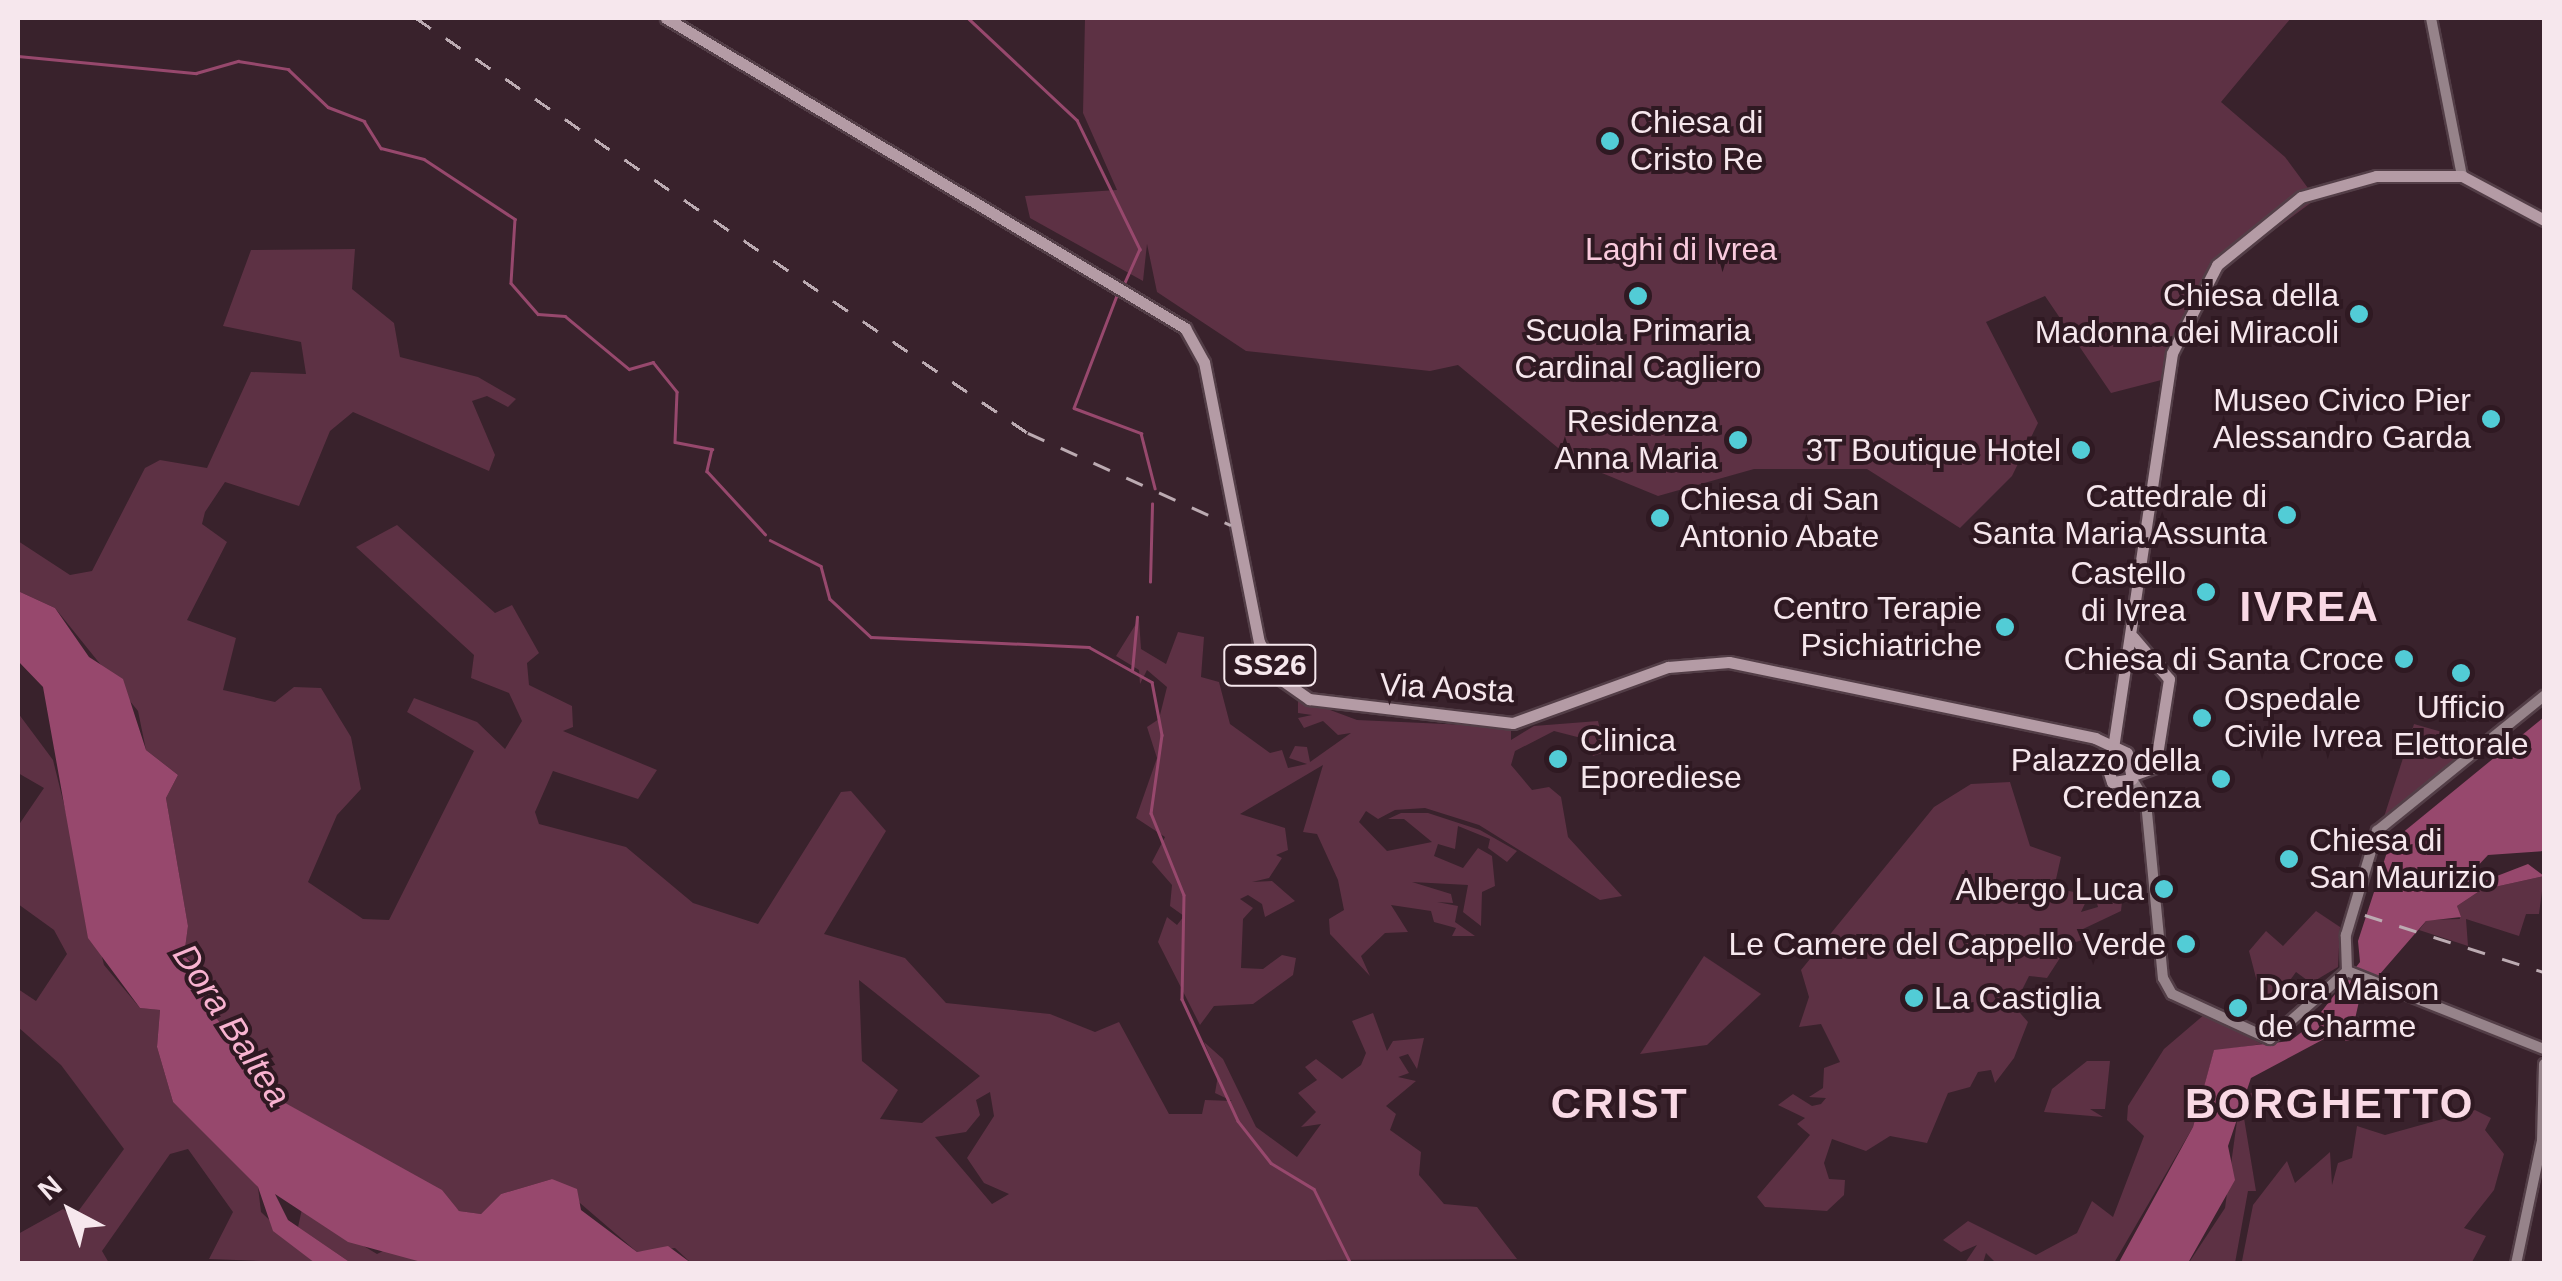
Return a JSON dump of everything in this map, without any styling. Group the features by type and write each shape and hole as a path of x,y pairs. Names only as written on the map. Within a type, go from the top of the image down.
{"main road":[{"name":"Via Aosta","path":"666,18 1138,294 1202,353 1259,642 1280,678 1309,699 1513,723 1668,667 1729,662 2100,740 2108,752"},
{"path":"2431,18 2462,176"},
{"path":"2133,637 2169,679 2155,768 2112,782 2108,752 2116,733 2133,637 2172,353 2212,272 2252,231 2320,189 2392,174 2462,176 2544,220"},
{"path":"2350,972 2346,935 2377,831 2544,696"},
{"path":"2100,740 2116,733"},
{"path":"2086,737 2134,776 2146,802 2162,978 2172,994 2270,1039 2350,972"},
{"path":"2350,972 2544,1050"},
{"path":"2516,1264 2544,1124 2544,1061 2526,1044"}],"green space":[{"name":"Laghi di Ivrea","path":"1085,18 2291,18 2221,102 2285,157 2316,199 2228,264 2183,337 2173,377 2111,393 2045,296 1986,322 2038,423 2012,476 1960,528 1867,469 1754,469 1658,496 1575,462 1458,365 1430,371 1246,351 1157,292 1147,244 1143,281 1030,218 1025,196 1117,190 1083,113"},
{"path":"355,249 352,289 394,323 400,357 478,377 516,399 508,407 487,396 472,401 495,455 489,471 353,412 330,431 299,506 225,482 205,512 202,524 227,542 187,620 236,638 223,690 275,702 294,687 321,688 351,737 361,789 337,815 308,882 363,919 389,920 474,751 407,712 414,698 477,722 505,749 522,721 509,693 471,678 474,655 356,547 397,525 495,613 512,605 539,653 527,663 529,685 572,706 573,727 563,731 657,770 638,799 553,771 535,812 539,824 626,847 693,903 758,924 841,792 851,791 886,831 824,934 905,958 946,1003 1050,1014 1095,1032 1119,1022 1169,1114 1202,1114 1205,1100 1232,1101 1215,1093 1218,1075 1204,1042 1223,1059 1256,1127 1297,1157 1321,1124 1301,1127 1316,1112 1298,1093 1317,1080 1305,1067 1316,1059 1342,1079 1361,1065 1366,1053 1352,1021 1373,1013 1387,1051 1393,1041 1424,1038 1417,1069 1408,1054 1399,1057 1409,1073 1398,1077 1416,1081 1386,1106 1396,1114 1390,1130 1421,1152 1419,1175 1444,1204 1477,1207 1517,1259 691,1263 675,1248 637,1252 552,1179 501,1194 481,1214 459,1211 437,1188 284,1103 215,1016 198,965 184,956 188,926 166,798 178,775 146,750 138,711 55,608 18,591 18,541 70,575 92,571 145,468 160,460 207,468 251,372 306,374 301,342 223,326 251,250","holes":["859,980 980,1076 922,1123 880,1119 898,1090 862,1061","990,1092 994,1116 967,1158 984,1183 1009,1194 992,1204 935,1137 966,1132 980,1115 976,1100"]},
{"path":"1139,619 1141,649 1166,664 1178,632 1204,637 1201,677 1219,682 1230,724 1270,753 1282,750 1288,768 1307,764 1289,758 1295,746 1307,747 1310,762 1351,733 1338,735 1323,721 1304,728 1298,718 1312,715 1298,713 1298,698 1357,720 1511,727 1511,740 1534,726 1598,721 1605,752 1593,756 1585,739 1554,731 1515,751 1511,765 1532,790 1549,787 1561,797 1568,837 1622,896 1600,900 1479,825 1425,808 1395,810 1378,819 1366,811 1359,822 1387,851 1432,842 1404,819 1388,819 1401,813 1428,813 1480,830 1517,851 1507,862 1488,848 1490,839 1458,826 1455,849 1438,844 1434,856 1463,868 1478,848 1492,856 1495,886 1482,892 1481,926 1463,912 1468,885 1412,882 1451,894 1453,903 1437,902 1458,906 1455,922 1475,936 1452,936 1456,928 1434,922 1431,911 1391,905 1408,932 1385,933 1361,956 1370,976 1330,934 1329,919 1344,910 1338,880 1317,834 1303,832 1323,765 1240,814 1285,828 1288,850 1276,855 1282,858 1269,878 1252,882 1272,881 1295,901 1265,917 1262,904 1248,895 1240,899 1253,908 1243,919 1241,968 1263,969 1282,955 1296,958 1293,975 1253,1004 1214,1006 1200,1025 1158,942 1167,917 1177,925 1184,916 1170,906 1172,885 1152,862 1165,837 1136,818 1157,758 1147,727 1159,719 1167,687 1147,670 1140,684 1139,670 1116,656"},
{"path":"18,713 53,760 104,965 140,1008 160,1010 157,1047 173,1102 241,1165 258,1187 261,1212 315,1263 209,1259 233,1212 188,1149 170,1154 102,1251 109,1263 18,1263 18,1234 63,1209 74,1217 124,1149 61,1065 18,1027 18,989 36,1001 67,954 54,930 18,904 18,826 44,788 18,773"},
{"path":"2414,724 2442,732 2461,755 2384,817"},
{"name":"La Castiglia","path":"2010,782 2030,846 2061,857 2054,888 2089,895 2081,912 2098,907 2095,896 2122,902 2121,911 2083,929 2086,939 2069,944 2047,978 2029,976 2014,1006 2028,1022 2014,1058 1995,1083 1991,1070 1978,1072 1970,1087 1948,1093 1927,1143 1890,1136 1866,1151 1832,1139 1824,1163 1829,1179 1845,1180 1844,1195 1827,1211 1765,1207 1757,1197 1810,1135 1797,1124 1805,1118 1778,1105 1793,1094 1812,1106 1821,1104 1826,1098 1809,1097 1823,1088 1824,1068 1840,1062 1821,1024 1799,1027 1809,997 1801,970 1934,807 1971,784"},
{"path":"2544,876 2539,914 2526,914 2519,936 2466,919 2468,946 2419,930 2427,920 2460,919 2457,906 2481,890"},
{"path":"2316,911 2340,927 2338,967 2311,983 2296,972 2274,1002 2262,1001 2249,951 2266,931 2283,946"},
{"path":"1704,956 1761,994 1707,1045 1640,1054"},
{"path":"2205,1014 2262,1044 2214,1051 2193,1127 2114,1263 1996,1263 1986,1253 1983,1263 1965,1263 1977,1245 1961,1252 1943,1240 1968,1221 2036,1255 2077,1233 2092,1201 2113,1217 2144,1136 2127,1120 2128,1106 2164,1049"},
{"path":"2087,1061 2110,1061 2105,1109 2090,1109 2103,1117 2044,1112 2052,1089"},
{"path":"2268,1084 2244,1118 2256,1191 2248,1191 2235,1263 2188,1264 2225,1208 2240,1099"},
{"path":"2475,1110 2491,1118 2485,1130 2504,1154 2494,1190 2464,1228 2486,1236 2472,1262 2242,1261 2253,1205 2287,1161 2295,1183 2330,1152 2332,1185 2338,1163 2352,1158 2357,1126 2385,1135"},
{"path":"302,1209 377,1254 389,1248 423,1262 351,1263 298,1227"}],"shaded area":[{"path":"18,591 55,608 89,657 123,679 146,750 178,775 166,798 188,926 184,956 205,975 215,1016 278,1099 442,1190 459,1211 481,1214 501,1194 552,1179 577,1189 581,1210 637,1252 668,1246 691,1263 425,1263 348,1242 275,1194 288,1220 351,1263 315,1263 273,1231 258,1187 173,1102 157,1047 160,1010 140,1008 88,938 43,687 18,661"},
{"path":"2544,717 2544,851 2488,855 2474,870 2484,881 2528,864 2544,876 2481,890 2457,906 2461,917 2426,921 2360,997 2350,1041 2324,1039 2251,1078 2228,1146 2235,1180 2188,1263 2118,1264 2193,1127 2214,1050 2290,1041 2311,1025 2360,962 2358,941 2390,843"}],"waterway":[{"path":"968,18 1077,120 1140,249 1125,283"},
{"path":"18,56 196,73 238,61 288,69 328,107 364,121 381,148 424,159 515,219 511,283 538,314 565,316 629,369 653,362 677,392 675,442 712,449 707,471 765,534"},
{"path":"1118,293 1074,408 1141,433 1155,488"},
{"path":"1150,582 1152,504"},
{"path":"770,540 821,566 830,599 871,637 1089,647 1152,682 1162,735 1151,813 1184,895 1182,999 1238,1121 1271,1163 1314,1189 1351,1264"},
{"path":"1132,671 1137,617"}],"railway":[{"path":"416,18 1028,433 1231,525"},
{"path":"2365,915 2544,972"}],"place":[{"name":"Chiesa di Cristo Re","path":"1610,141"},
{"name":"Scuola Primaria Cardinal Cagliero","path":"1638,296"},
{"name":"Chiesa della Madonna dei Miracoli","path":"2359,314"},
{"name":"Museo Civico Pier Alessandro Garda","path":"2491,419"},
{"name":"Residenza Anna Maria","path":"1738,440"},
{"name":"3T Boutique Hotel","path":"2081,450"},
{"name":"Cattedrale di Santa Maria Assunta","path":"2287,515"},
{"name":"Chiesa di San Antonio Abate","path":"1660,518"},
{"name":"Castello di Ivrea","path":"2206,592"},
{"name":"Centro Terapie Psichiatriche","path":"2005,627"},
{"name":"Chiesa di Santa Croce","path":"2404,659"},
{"name":"Ufficio Elettorale","path":"2461,673"},
{"name":"Ospedale Civile Ivrea","path":"2202,718"},
{"name":"Clinica Eporediese","path":"1558,759"},
{"name":"Palazzo della Credenza","path":"2221,779"},
{"name":"Chiesa di San Maurizio","path":"2289,859"},
{"name":"Albergo Luca","path":"2164,889"},
{"name":"Le Camere del Cappello Verde","path":"2186,944"},
{"name":"La Castiglia","path":"1914,998"},
{"name":"Dora Maison de Charme","path":"2238,1008"}],"district":[{"name":"IVREA","path":"2310,607"},
{"name":"CRIST","path":"1620,1104"},
{"name":"BORGHETTO","path":"2330,1104"}],"water label":[{"name":"Dora Baltea","path":"232,1025"}]}
